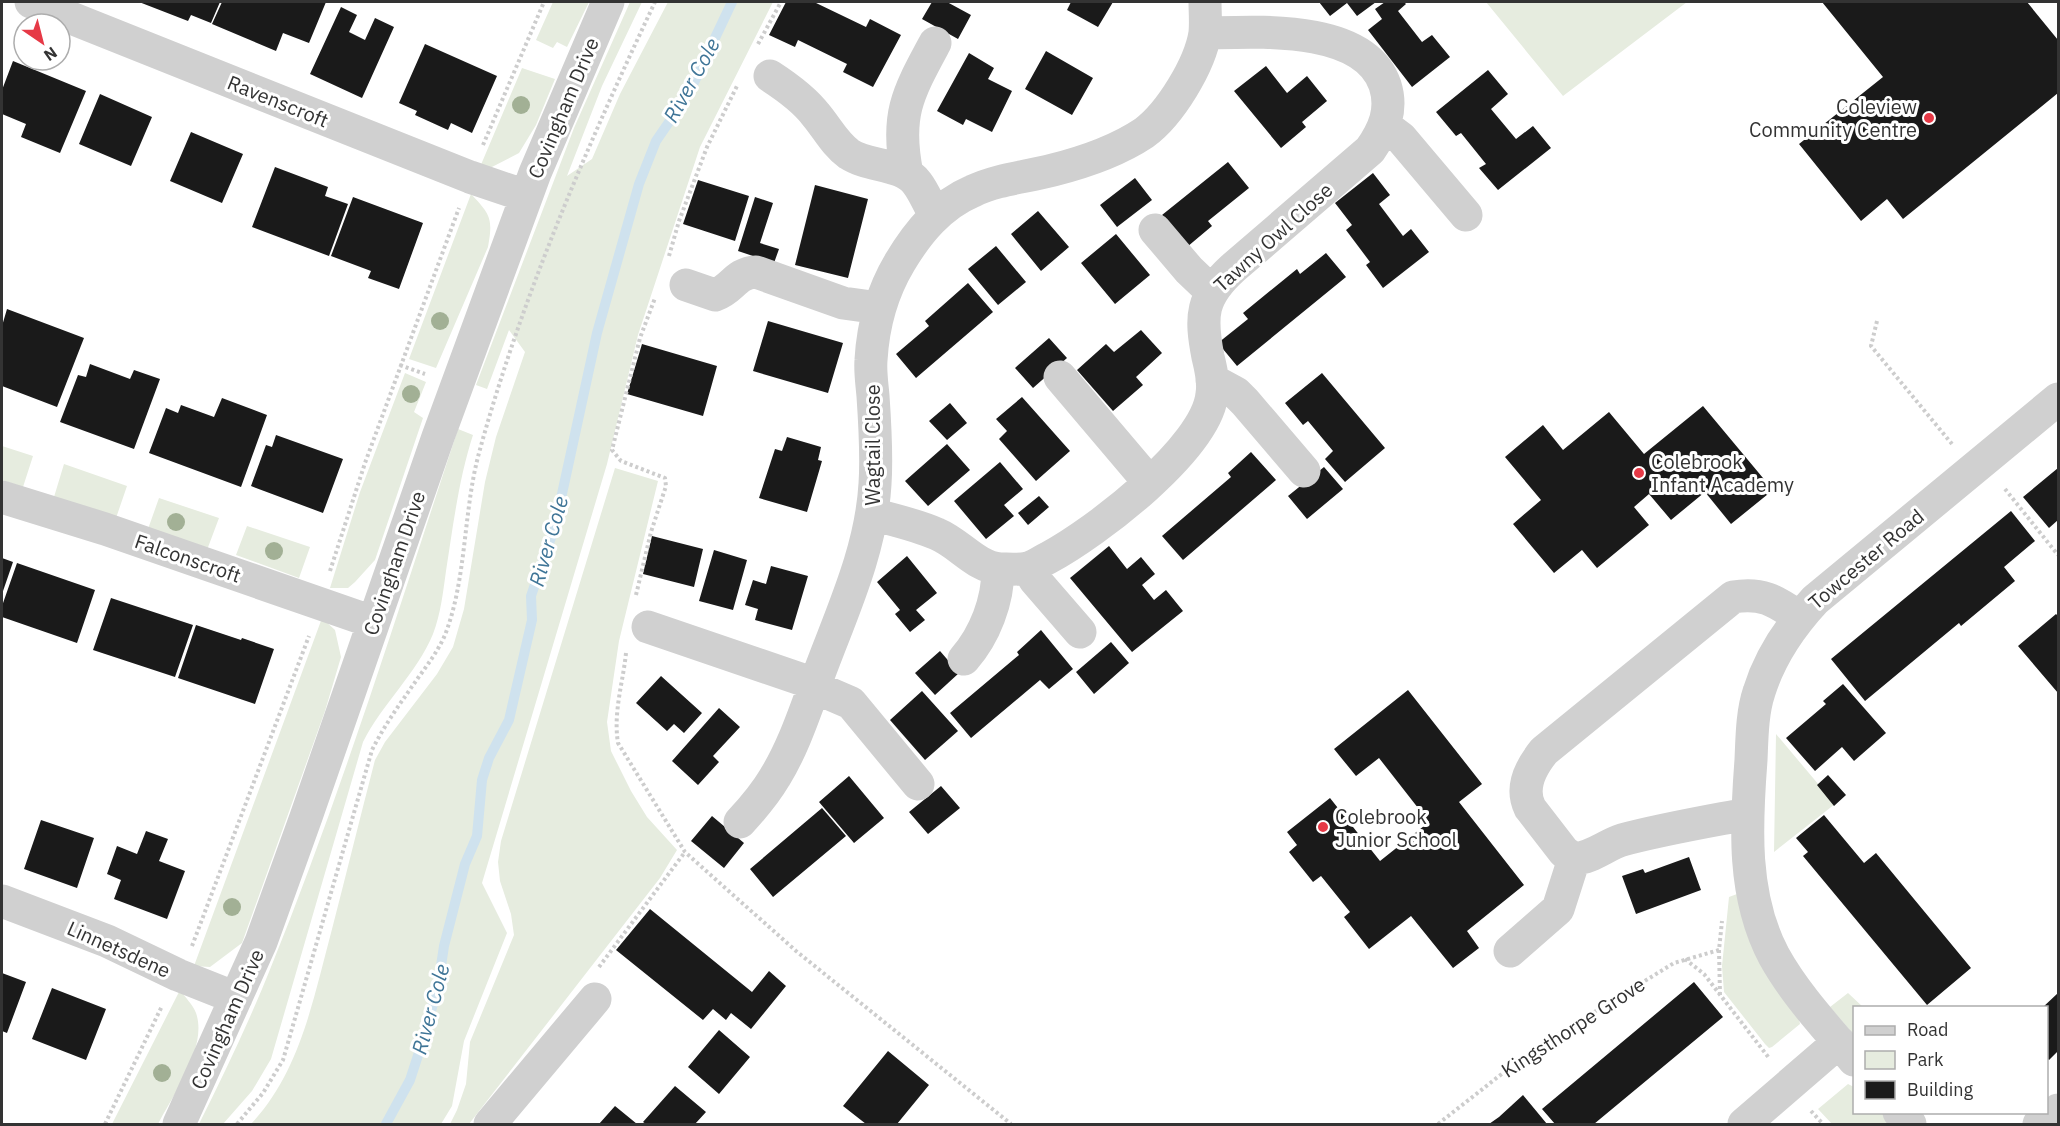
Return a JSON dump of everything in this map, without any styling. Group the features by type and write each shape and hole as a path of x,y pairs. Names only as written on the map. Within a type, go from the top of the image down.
{"street":[{"name":"Ravenscroft","path":"31,2 470,177 526,196"},
{"name":"Covingham Drive","path":"179,1125 261,942 438,437 526,196 570,87 608,2"},
{"name":"Tawny Owl Close","path":"1013,568 1068,548 1095,528 1170,463 1202,422 1209,408 1212,380 1203,332 1211,291 1233,267 1370,150 1385,126 1388,101 1382,79 1367,59 1357,52 1304,36 1247,32 1205,17"},
{"name":"Wagtail Close","path":"740,822 762,798 785,760 840,621 859,566 872,514 875,485 876,451 871,361 879,308 901,260 918,234 935,215 973,191 1017,177 1095,158 1124,145 1146,131 1168,108 1182,87 1198,56 1205,17"},
{"path":"907,174 901,135 907,99 935,43"},
{"path":"762,65 816,114 838,144 849,154 866,162 907,174 917,182 935,215"},
{"path":"1385,126 1401,138 1466,215"},
{"path":"1155,230 1189,270 1211,291"},
{"path":"676,274 715,295 722,293 746,273 756,272 843,303 879,308"},
{"path":"1060,376 1149,482"},
{"path":"1212,380 1241,397 1304,471"},
{"name":"Towcester Road","path":"1847,1051 1792,985 1762,929 1753,898 1747,814 1753,728 1758,694 1774,654 1798,617 1815,600 2058,399"},
{"name":"Falconscroft","path":"2,497 105,529 373,622"},
{"path":"872,514 939,534 980,563 1013,568 1035,580 1080,632"},
{"path":"964,659 979,639 998,588 1013,568"},
{"path":"1747,814 1662,830 1619,842 1584,858 1574,859 1564,852 1546,830 1526,800 1529,774 1534,762 1544,751 1733,597 1763,596 1776,601 1798,617"},
{"path":"637,624 814,685 851,703 918,784"},
{"path":"1510,951 1558,909 1574,859"},
{"name":"Linnetsdene","path":"2,902 107,941 178,975 236,998"},
{"path":"490,1125 595,999"},
{"path":"1744,1125 1789,1084 1847,1051"},
{"path":"2039,1125 2058,1110"}],"path":[{"path":"105,1125 192,947 320,604 365,463 470,177 544,2"},
{"path":"237,1125 263,1093 283,1060 372,750 391,716 435,654 444,637 457,587 474,473 500,384 552,237 610,101 656,2"},
{"path":"762,65 781,2"},
{"path":"676,274 679,221 707,147 738,85"},
{"path":"656,296 640,339 612,450 621,460 664,478 666,486 651,532 637,624 618,703 616,728 618,743 685,852 796,951 1011,1124"},
{"path":"595,999 595,971 685,852"},
{"name":"Kingsthorpe Grove","path":"1438,1125 1531,1051 1674,963 1719,950"},
{"path":"1684,959 1704,974 1823,1125"}],"green space":[{"path":"553,2 589,2 567,47 557,42 553,48 536,40"},
{"path":"630,2 642,2 602,86 567,176 592,159 620,94 668,2 773,2 700,147 638,335 607,464 482,883 507,933 464,1041 452,1106 441,1124 251,1124 268,1104 282,1082 303,1034 318,984 375,760 385,742 437,674 453,647 464,609 485,482 496,437 525,352 509,330 487,389 476,385 574,128"},
{"path":"1486,2 1687,2 1563,96"},
{"path":"522,68 555,79 536,125 519,153 488,169 480,167"},
{"path":"471,194 489,218 488,247 436,368 409,359"},
{"path":"405,373 426,382 414,412 423,418 375,560 348,588 330,588 360,492"},
{"path":"458,429 473,435 460,485 441,602 433,634 418,662 363,742 271,1059 252,1091 223,1124 199,1124 261,991 320,838 368,702"},
{"path":"2,446 33,456 23,487 2,480"},
{"path":"64,464 127,486 116,518 54,497"},
{"path":"615,468 658,481 619,641 607,722 611,751 647,817 677,850 660,878 469,1124 450,1124 466,1084 470,1042 514,935 511,914 500,881 498,862 501,841"},
{"path":"159,498 219,518 207,550 148,529"},
{"path":"247,526 310,547 299,578 236,555"},
{"path":"322,618 335,630 341,657 325,711 242,943 210,967 194,966"},
{"path":"1776,734 1835,804 1774,852"},
{"path":"1737,894 1799,1019 1800,1024 1769,1048 1724,992 1722,966 1729,897"},
{"path":"180,990 195,1010 198,1026 193,1055 180,1085 158,1124 112,1124"},
{"path":"1848,993 1862,1006 1853,1006 1853,1034 1830,1007"},
{"path":"1848,1084 1853,1086 1853,1114 1883,1114 1890,1124 1832,1124 1818,1109"}],"building":[{"path":"139,2 220,2 211,23 191,15 188,21"},
{"path":"222,2 326,2 309,43 283,33 276,51 212,24"},
{"path":"786,2 814,2 866,27 870,19 901,35 873,87 843,72 847,64 798,40 795,47 769,35"},
{"path":"932,2 947,2 971,15 958,39 922,19"},
{"path":"1071,2 1113,2 1098,27 1067,10"},
{"path":"1319,2 1376,2 1357,16 1347,3 1330,16"},
{"path":"1385,2 1404,2 1406,4 1398,11 1422,42 1432,35 1450,57 1412,87 1368,30 1382,19 1375,9"},
{"name":"Coleview Community Centre","path":"1822,2 2027,2 2058,40 2058,93 1903,219 1887,199 1861,221 1799,144 1883,77"},
{"path":"341,7 357,15 349,32 365,40 375,18 394,27 362,98 310,74"},
{"path":"425,44 497,76 472,133 451,123 448,130 415,115 417,111 399,103"},
{"path":"1046,51 1093,78 1072,115 1025,89"},
{"path":"969,53 994,68 988,79 1012,91 992,132 966,119 963,125 937,111"},
{"path":"12,64 12,72 40,72 86,91 60,153 21,137 26,124 2,114 2,90"},
{"path":"1266,66 1287,93 1307,76 1327,101 1302,122 1306,127 1281,148 1234,91"},
{"path":"1488,70 1508,94 1491,109 1516,139 1533,126 1551,148 1498,190 1479,168 1486,164 1461,133 1456,136 1436,112"},
{"path":"100,94 152,117 131,166 79,144"},
{"path":"191,132 243,154 222,203 170,181"},
{"path":"1228,162 1249,188 1208,221 1212,226 1187,247 1162,215"},
{"path":"275,167 328,187 325,196 348,204 329,256 252,227"},
{"path":"1373,173 1390,195 1379,204 1403,236 1411,229 1429,252 1383,288 1366,265 1370,262 1346,230 1352,225 1335,203"},
{"path":"1135,178 1152,200 1117,227 1100,205"},
{"path":"698,180 749,196 735,241 683,224"},
{"path":"815,185 868,199 848,278 795,265"},
{"path":"353,197 423,223 399,289 368,278 371,271 331,256"},
{"path":"755,197 773,203 760,243 779,249 774,263 738,251"},
{"path":"1038,211 1069,247 1041,271 1011,234"},
{"path":"1116,234 1150,275 1115,304 1081,263"},
{"path":"996,246 1026,282 998,305 968,269"},
{"path":"1326,253 1346,277 1237,366 1218,343 1248,319 1243,313 1297,269 1300,274"},
{"path":"968,283 993,312 916,378 896,354 929,326 925,321"},
{"path":"7,309 84,338 57,407 2,386 2,326"},
{"path":"768,321 843,343 828,393 753,371"},
{"path":"1141,330 1162,353 1136,377 1143,385 1113,411 1077,370 1106,344 1114,352"},
{"path":"1049,338 1067,358 1033,388 1015,368"},
{"path":"642,344 717,366 703,416 627,394"},
{"path":"90,364 130,379 134,370 160,379 134,449 60,422 78,375 86,377"},
{"path":"1322,373 1385,448 1345,482 1325,459 1333,451 1308,421 1303,425 1285,403"},
{"path":"1022,397 1070,451 1036,481 999,439 1007,431 996,419"},
{"path":"222,398 267,415 241,487 149,453 166,408 178,413 181,405 214,417"},
{"path":"950,403 967,423 947,440 929,421"},
{"name":"Colebrook Infant Academy","path":"1703,406 1773,490 1731,524 1705,492 1671,520 1649,494 1634,507 1649,525 1597,568 1582,550 1554,573 1513,524 1541,500 1505,457 1543,425 1563,450 1609,412 1644,454"},
{"path":"276,435 343,459 323,513 251,486 266,445 272,447"},
{"path":"787,437 821,447 818,460 822,461 807,512 759,498 775,449 782,451"},
{"path":"947,444 970,470 928,506 905,481"},
{"path":"1251,452 1276,480 1183,560 1162,536 1231,477 1228,473"},
{"path":"1000,462 1023,489 1004,505 1014,516 986,539 954,501"},
{"path":"1324,467 1343,489 1307,519 1288,496"},
{"path":"2058,468 2058,520 2049,528 2023,497"},
{"path":"1039,496 1049,507 1028,525 1018,513"},
{"path":"2011,511 2035,541 2004,567 2015,581 1961,626 1959,623 1865,701 1831,659"},
{"path":"652,536 703,549 694,587 643,574"},
{"path":"1109,546 1127,569 1141,557 1155,574 1142,585 1154,600 1166,590 1183,611 1132,652 1070,578"},
{"path":"714,550 747,560 733,610 699,601"},
{"path":"907,556 937,593 916,610 925,620 910,632 895,614 900,610 877,582"},
{"path":"2,558 13,562 2,594"},
{"path":"17,563 95,590 77,643 2,617 2,606"},
{"path":"771,566 808,576 792,630 755,620 758,609 745,605 753,580 766,584"},
{"path":"111,598 193,625 175,677 93,650"},
{"path":"2056,614 2058,616 2058,693 2018,646"},
{"path":"196,625 274,649 255,704 178,678"},
{"path":"1041,630 1073,669 1049,689 1040,680 971,738 950,713 1019,655 1017,652"},
{"path":"1111,642 1129,663 1094,694 1076,672"},
{"path":"940,651 959,673 935,695 915,673"},
{"path":"661,676 702,713 684,733 674,724 667,731 636,703"},
{"path":"1843,684 1886,733 1854,761 1842,747 1815,771 1786,738 1826,704 1823,701"},
{"name":"Colebrook Junior School","path":"1408,690 1482,784 1459,802 1524,885 1467,931 1479,948 1453,968 1411,916 1369,949 1344,917 1350,912 1321,876 1313,882 1289,852 1297,845 1287,832 1330,798 1380,861 1429,822 1379,758 1356,776 1334,749"},
{"path":"922,691 958,731 925,760 890,720"},
{"path":"719,708 740,727 713,756 719,762 698,785 672,761"},
{"path":"1828,775 1846,795 1834,806 1817,785"},
{"path":"849,776 884,818 854,843 819,802"},
{"path":"941,786 960,808 928,834 909,812"},
{"path":"822,808 846,836 773,897 750,869"},
{"path":"1824,815 1864,863 1876,853 1971,968 1927,1005 1803,856 1808,852 1796,838"},
{"path":"712,816 744,843 724,868 691,841"},
{"path":"41,820 94,838 77,888 24,869"},
{"path":"146,831 168,839 159,861 185,871 167,919 114,899 121,880 107,874 117,846 137,854"},
{"path":"1689,857 1701,890 1636,914 1622,876 1643,869 1645,873"},
{"path":"650,909 752,992 769,971 786,986 751,1029 731,1013 726,1020 713,1009 703,1020 616,950"},
{"path":"2,973 26,982 7,1033 2,1031"},
{"path":"1694,982 1723,1017 1594,1124 1555,1124 1542,1109"},
{"path":"52,988 106,1009 86,1060 32,1039"},
{"path":"2058,993 2058,1051 2049,1060 2048,1006 2044,1006"},
{"path":"719,1030 750,1057 719,1094 688,1067"},
{"path":"888,1051 929,1085 897,1124 866,1124 843,1106"},
{"path":"675,1086 706,1112 695,1124 646,1124 643,1122"},
{"path":"1523,1095 1547,1124 1489,1124 1499,1117"},
{"path":"615,1106 637,1124 599,1124"}],"waterway":[{"name":"River Cole","path":"386,1124 410,1080 438,986 444,946 465,864 477,836 482,780 489,758 509,720 532,620 531,596 555,526 597,333 639,184 656,141 689,93 732,2"}],"place":[{"name":"Coleview Community Centre","path":"1929,118"},
{"name":"Colebrook Infant Academy","path":"1639,473"},
{"name":"Colebrook Junior School","path":"1323,827"}]}
